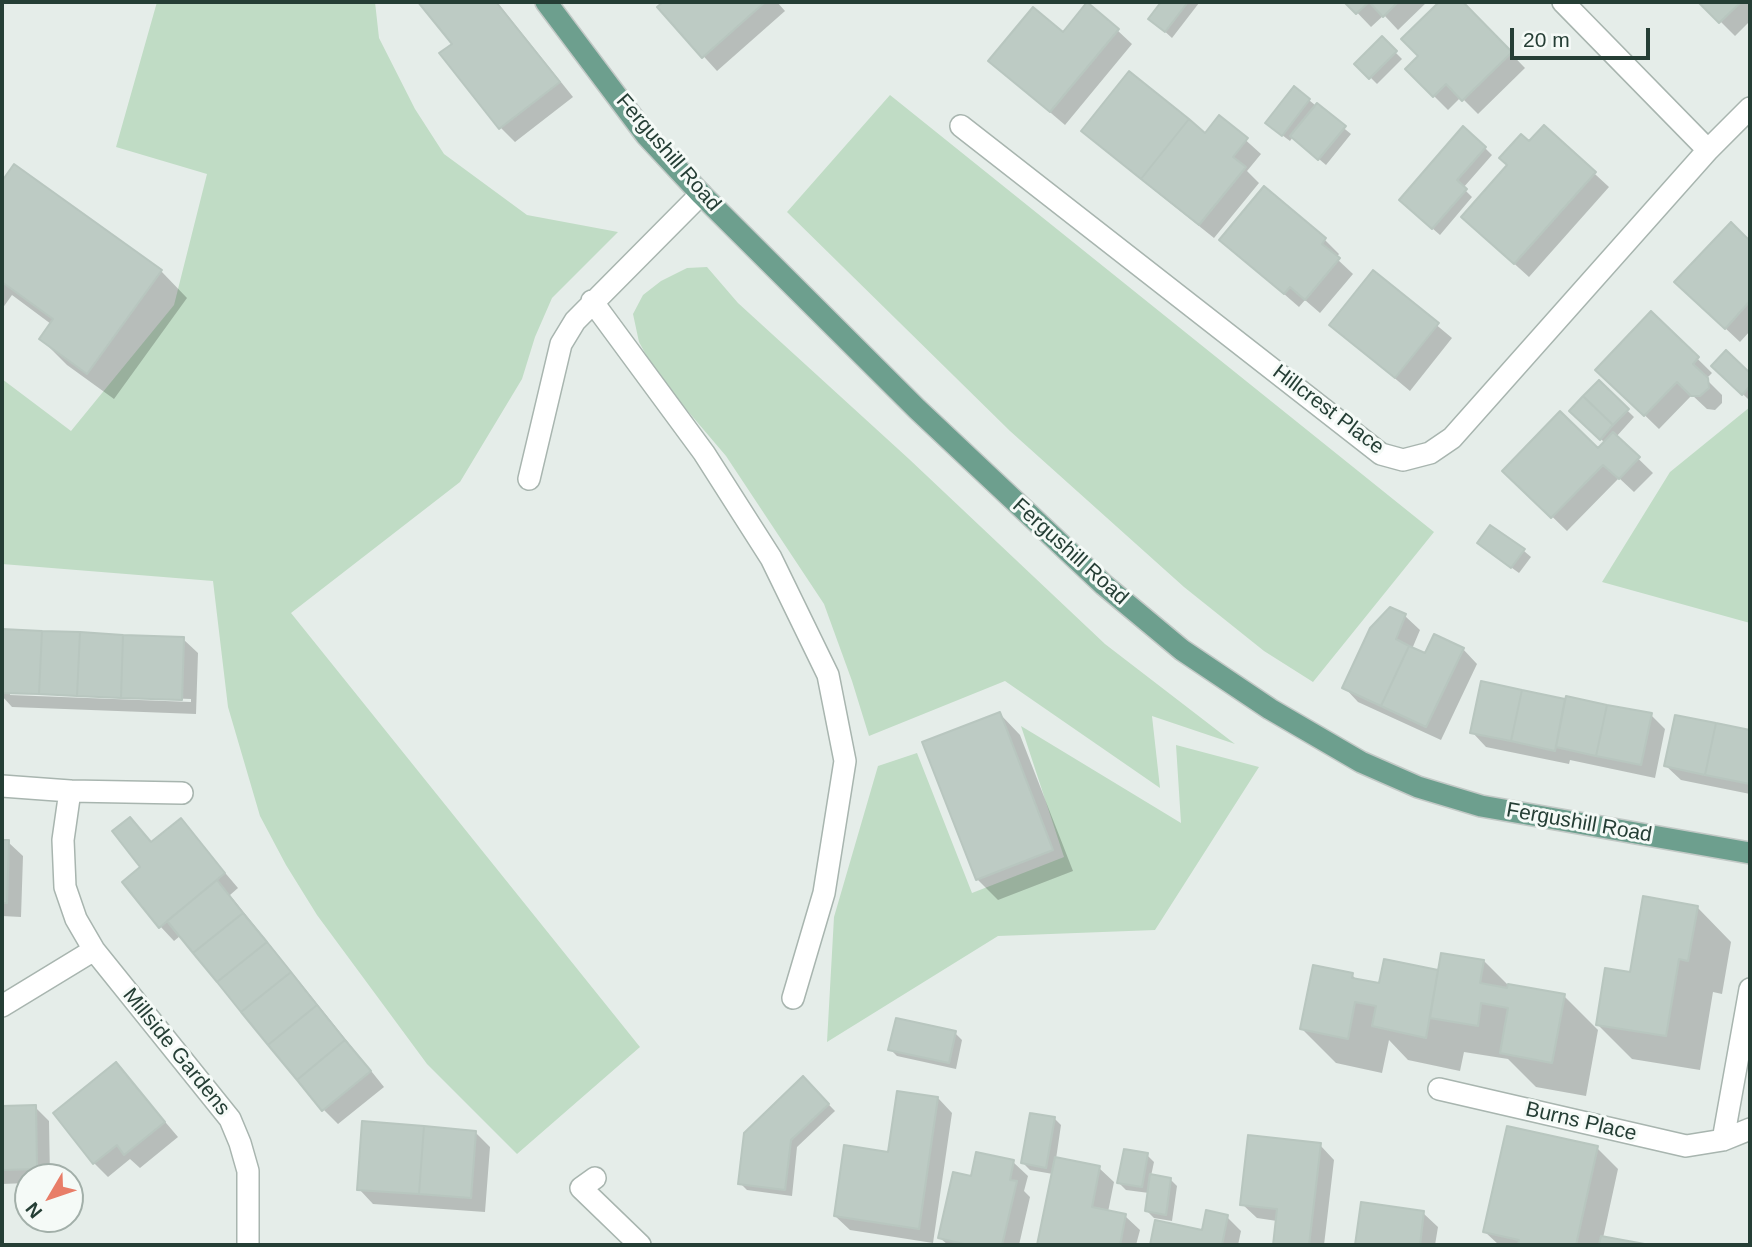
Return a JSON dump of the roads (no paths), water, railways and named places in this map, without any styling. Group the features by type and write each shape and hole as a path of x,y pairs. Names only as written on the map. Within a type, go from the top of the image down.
{"main road":[{"name":"Fergushill Road","path":"546,2 646,135 701,194 916,409 1104,585 1182,650 1258,703 1361,762 1430,791 1480,806 1750,853"}],"street":[{"path":"1563,2 1708,150"},
{"name":"Hillcrest Place","path":"961,126 1381,454 1403,460 1430,453 1452,438 1708,150 1750,108"},
{"path":"529,479 561,344 575,320 701,194"},
{"path":"592,301 704,453 771,558 828,675 845,761 824,893 793,998"},
{"path":"2,786 70,791 182,793"},
{"name":"Millside Gardens","path":"70,791 63,841 65,887 76,919 94,950 230,1119 248,1171 248,1245"},
{"path":"2,1006 94,950"},
{"path":"1723,1140 1750,989"},
{"name":"Burns Place","path":"1439,1089 1686,1146 1723,1140 1750,1129"},
{"path":"595,1178 582,1188 640,1245"}]}
